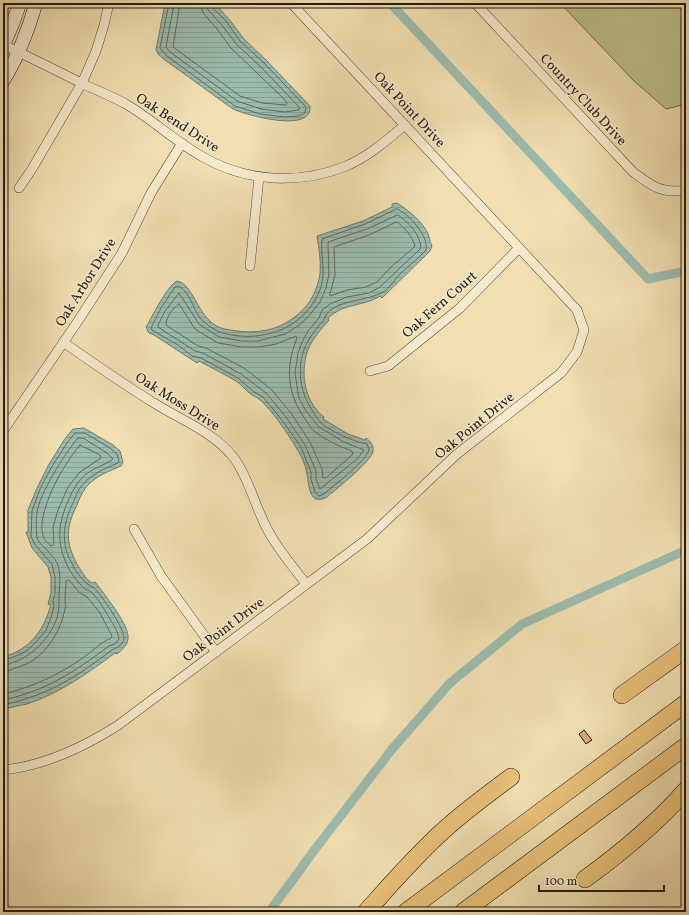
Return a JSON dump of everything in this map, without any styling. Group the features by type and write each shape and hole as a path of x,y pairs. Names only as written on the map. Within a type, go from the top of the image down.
{"highway":[{"path":"622,695 686,649"},
{"path":"406,912 686,704"},
{"path":"463,912 686,746"},
{"path":"366,912 420,852 440,833 511,777"},
{"path":"585,878 614,858 644,832 686,790"}],"street":[{"path":"3,45 20,3"},
{"path":"3,81 19,52 29,28 36,3"},
{"path":"19,188 36,163 82,83 96,51 109,3"},
{"name":"Oak Point Drive","path":"3,770 35,764 65,754 93,741 117,726 367,539 458,454 561,373 577,352 584,330 577,310 291,3"},
{"name":"Country Club Drive","path":"475,3 633,172 651,185 661,190 686,190"},
{"name":"Oak Bend Drive","path":"3,45 125,104 152,120 203,157 222,167 259,177 279,179 301,178 346,166 380,146 405,125"},
{"name":"Oak Arbor Drive","path":"3,431 64,342 122,253 151,193 182,143"},
{"path":"250,266 259,177"},
{"name":"Oak Fern Court","path":"370,371 388,366 460,308 519,248"},
{"name":"Oak Moss Drive","path":"64,342 106,372 156,404 212,436 234,458 248,484 262,520 280,549 306,584"},
{"path":"134,529 160,576 216,652"}],"green space":[{"path":"560,3 686,3 686,104 666,109 633,80"}],"water":[{"path":"165,3 214,3 229,19 243,38 310,106 308,114 301,119 290,121 264,118 240,112 233,109 165,60 156,50"},
{"path":"397,203 406,209 423,225 429,235 432,246 430,251 382,298 380,296 367,302 341,309 328,318 329,320 314,338 307,354 304,374 307,393 311,402 324,417 323,419 348,434 365,440 366,438 373,447 371,456 353,475 327,497 317,499 313,497 309,489 306,468 300,454 280,423 265,404 236,381 199,361 197,363 149,333 146,327 164,295 177,281 188,289 209,320 216,326 225,329 248,332 281,326 299,313 308,304 316,289 320,268 320,254 317,236 363,221 392,207 392,204"},
{"path":"84,428 113,445 120,451 123,462 121,466 96,478 85,489 73,513 69,528 68,534 70,549 83,574 92,583 95,582 124,623 127,630 128,639 123,649 117,654 115,653 84,675 62,688 27,704 3,709 3,657 13,654 34,638 40,631 51,605 48,604 51,593 51,577 48,567 32,548 26,532 28,532 28,510 48,466 64,440 73,429"}],"building":[{"path":"584,730 592,740 586,744 579,734"}],"waterway":[{"path":"390,3 648,279 686,271"},
{"path":"269,912 393,748 450,683 522,624 686,550"}]}
